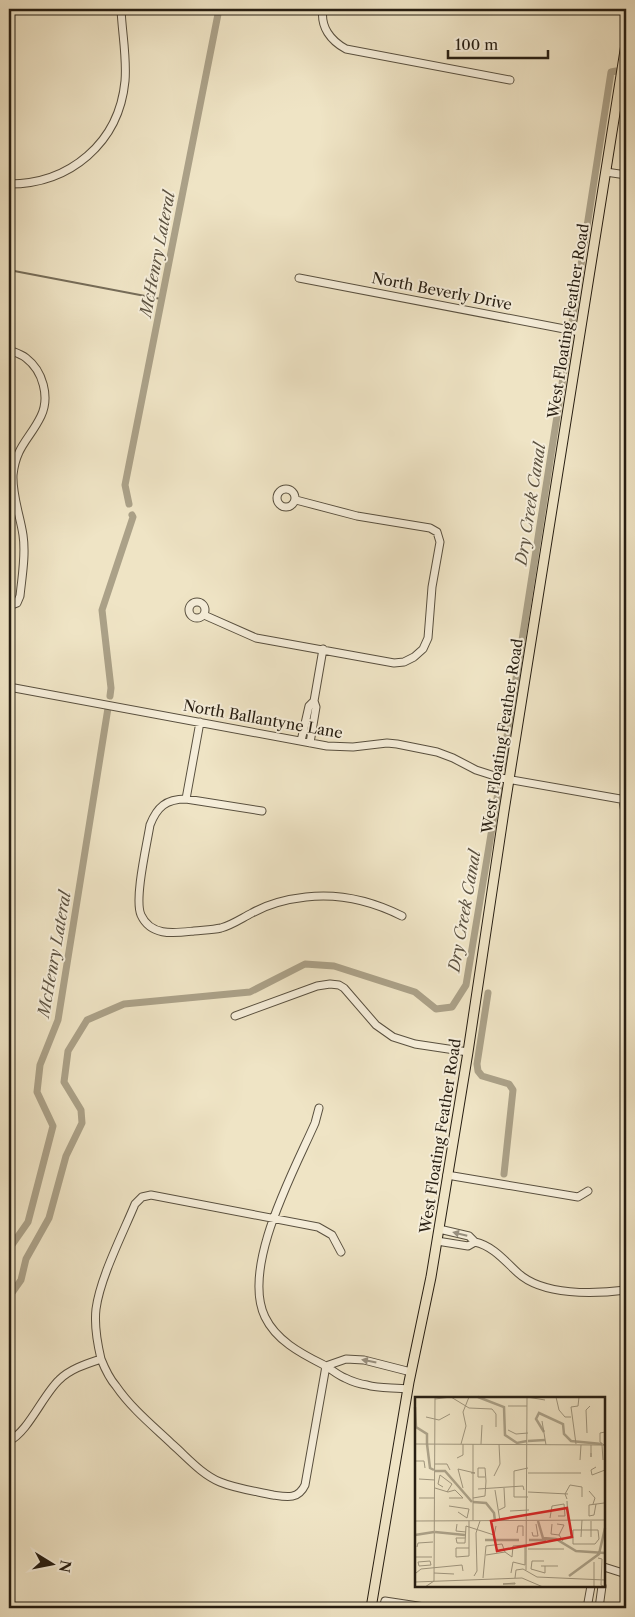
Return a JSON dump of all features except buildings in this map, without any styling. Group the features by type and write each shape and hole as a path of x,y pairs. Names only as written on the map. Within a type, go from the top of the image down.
{"main road":[{"name":"West Floating Feather Road","path":"372,1606 411,1372 437,1241 468,1052 626,44"}],"street":[{"path":"9,184 28,183 52,178 73,167 92,152 111,126 121,103 125,80 121,9"},
{"path":"323,9 323,20 329,34 340,46 354,51 510,80"},
{"path":"606,172 626,175"},
{"name":"North Beverly Drive","path":"299,278 580,332"},
{"path":"9,350 25,356 36,367 44,385 45,395 44,408 40,417 20,448 14,474 14,489 24,549 20,596 17,603 9,606"},
{"path":"204,615 256,638 394,663 414,658 424,649 428,638 432,587 440,542 437,532 430,528 357,516 296,500"},
{"path":"310,743 316,707 314,701 323,649"},
{"name":"North Ballantyne Lane","path":"9,687 335,747 387,743 421,748 453,758 484,773 510,780 624,799"},
{"path":"301,741 309,706 314,701"},
{"path":"186,799 200,722"},
{"path":"262,811 177,799 161,806 154,813 150,825 138,898 141,916 149,927 159,932 171,933 220,928 277,903 298,898 324,896 368,902 402,916"},
{"path":"624,799 626,820"},
{"path":"235,1016 317,986 339,985 376,1025 394,1037 415,1044 468,1052"},
{"path":"318,1108 315,1124 273,1219 258,1275 259,1297 265,1318 283,1341 344,1378 369,1386 408,1389"},
{"path":"447,1175 578,1197 588,1191"},
{"path":"326,1366 305,1485 302,1491 298,1495 287,1497 240,1489 219,1482 202,1472 147,1420 117,1388 108,1375 101,1359 97,1340 96,1308 101,1289 135,1204 142,1197 151,1196 318,1228 332,1236 341,1252"},
{"path":"439,1229 469,1236 475,1242 484,1244 505,1260 520,1275 541,1286 563,1291 593,1293 626,1290"},
{"path":"437,1241 468,1246 475,1242"},
{"path":"9,1441 22,1430 58,1381 76,1368 101,1359"},
{"path":"326,1366 346,1359 364,1360 411,1372"},
{"path":"605,1567 626,1574"},
{"path":"587,1608 591,1587"},
{"path":"599,1608 602,1587"},
{"path":"372,1606 383,1607 385,1601 431,1608"}],"waterway":[{"name":"McHenry Lateral","path":"129,504 125,485 219,9"},
{"name":"Dry Creek Canal","path":"572,323 611,72 616,71"},
{"path":"9,270 161,299"},
{"name":"Dry Creek Canal","path":"502,768 570,333"},
{"name":"McHenry Lateral","path":"110,696 111,688 102,610 133,517 132,515"},
{"name":"McHenry Lateral","path":"9,1249 28,1222 53,1126 37,1092 40,1065 58,1020 108,708"},
{"name":"Dry Creek Canal","path":"9,1297 21,1280 26,1259 49,1218 66,1156 82,1123 81,1110 64,1082 68,1051 87,1020 124,1004 250,992 305,964 334,966 415,992 436,1009 452,1007 466,985 499,786"},
{"path":"488,993 477,1064 478,1071 482,1076 509,1084 513,1090 504,1174"}]}
